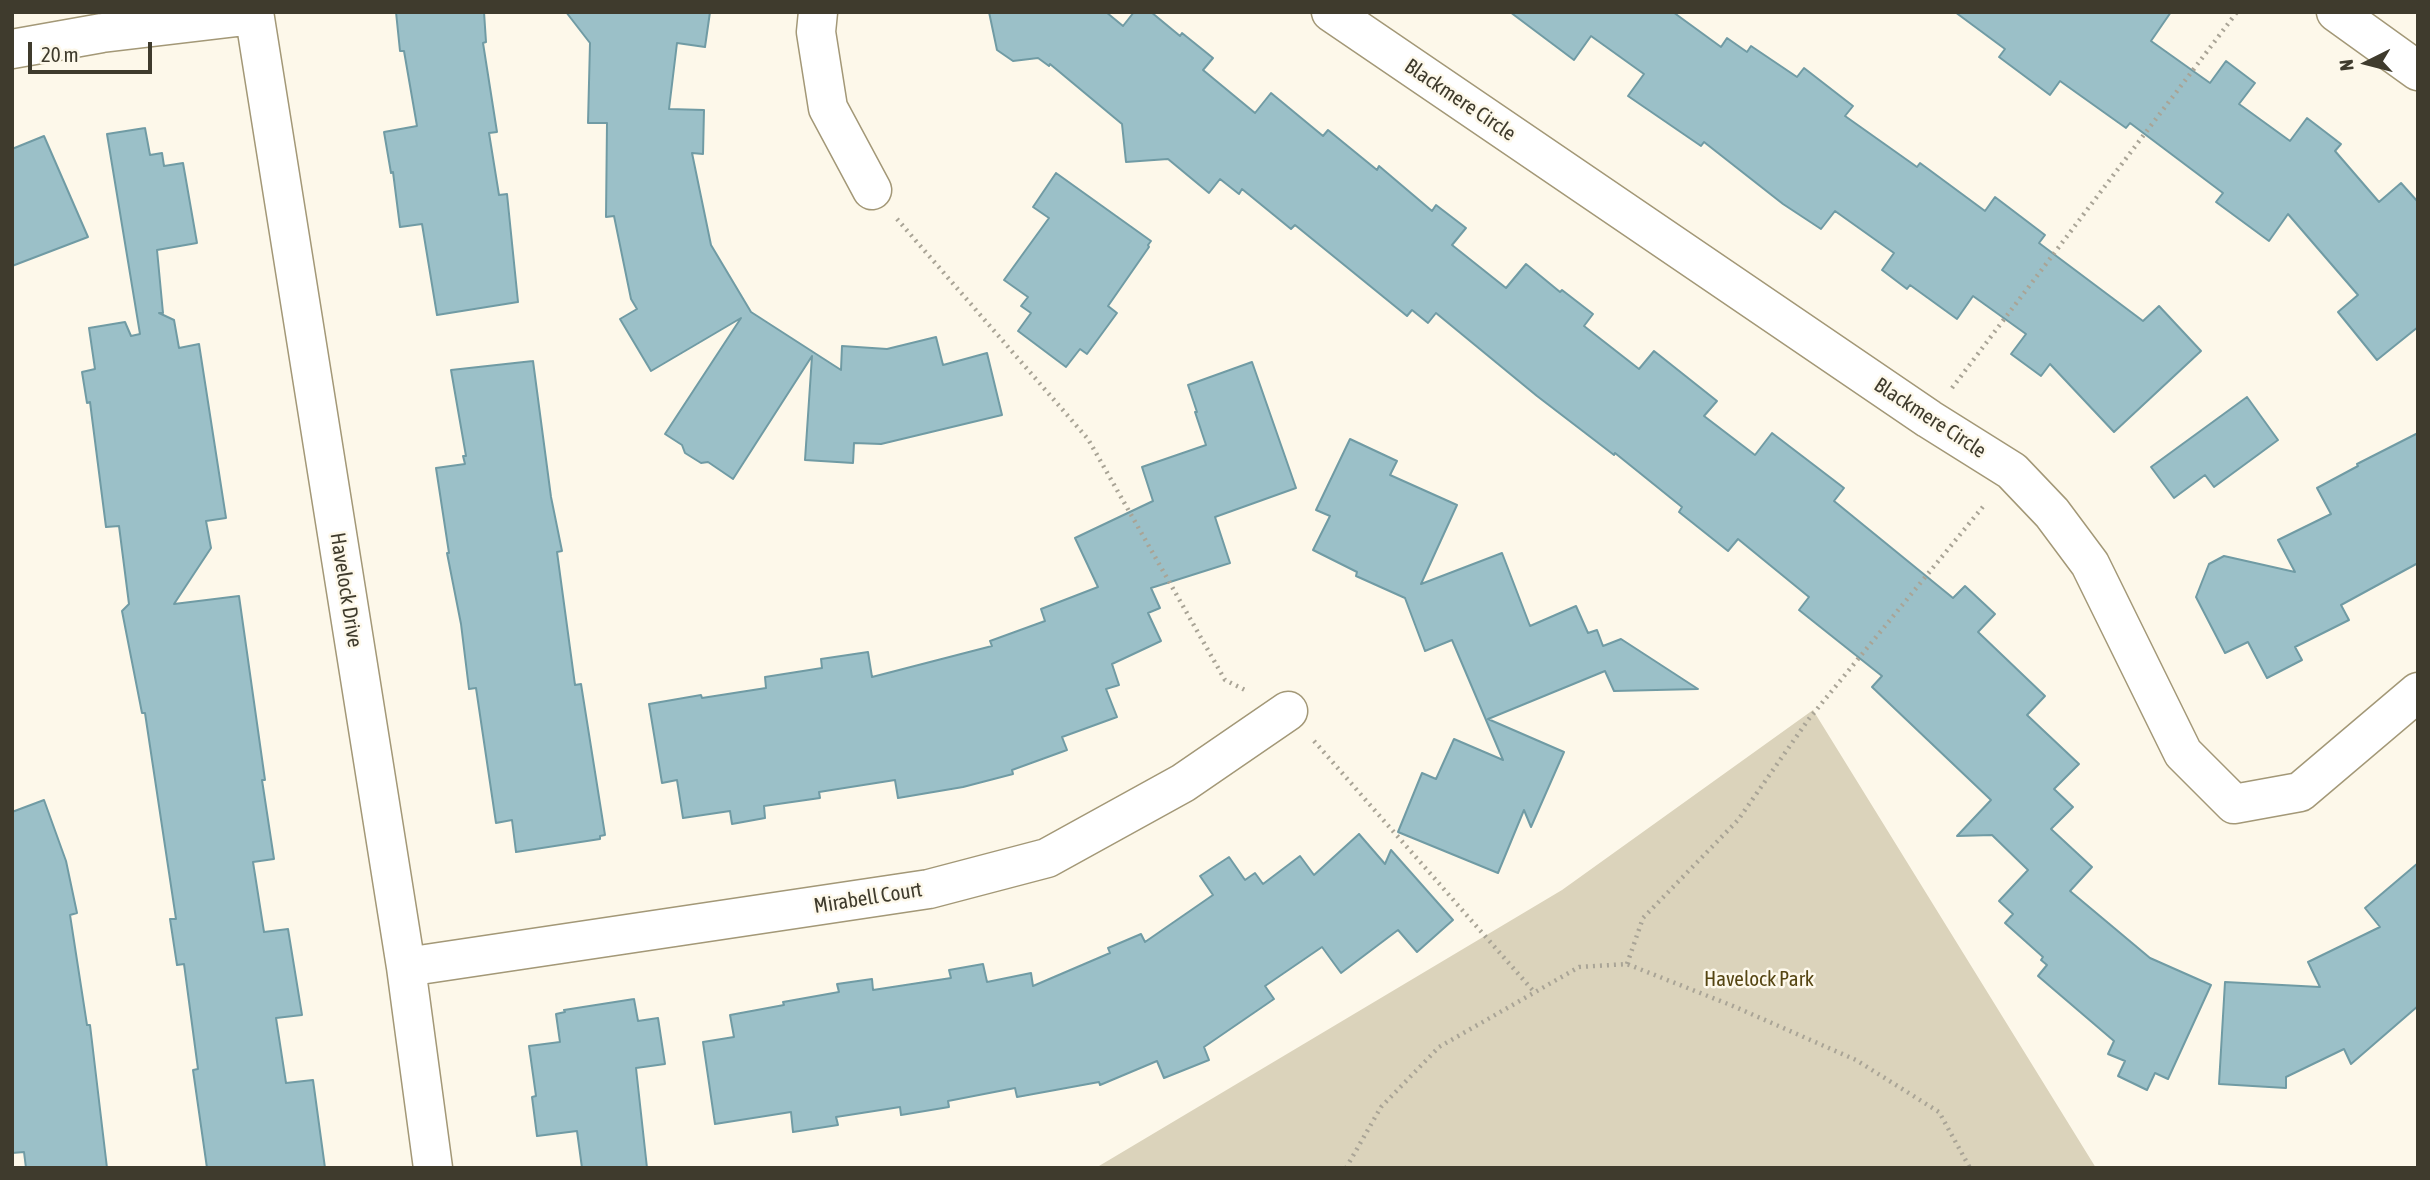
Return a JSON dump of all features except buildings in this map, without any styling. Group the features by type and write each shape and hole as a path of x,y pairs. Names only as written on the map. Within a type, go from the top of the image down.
{"street":[{"path":"818,12 816,32 828,108 872,190"},
{"name":"Blackmere Circle","path":"1331,12 1929,419 2012,471 2052,513 2090,564 2183,753 2234,804 2300,792 2418,692"},
{"path":"2336,12 2418,71"},
{"path":"12,48 102,33 254,14"},
{"name":"Havelock Drive","path":"254,14 406,967 433,1168"},
{"name":"Mirabell Court","path":"406,967 929,889 1047,858 1183,783 1288,711"}],"path":[{"path":"1929,419 2237,12"},
{"path":"872,190 1088,439 1225,680 1288,711 1535,993"},
{"path":"1627,964 1643,918 1738,820 1808,720 2012,471"},
{"path":"1346,1168 1381,1107 1439,1047 1580,967 1627,964 1733,1006 1856,1060 1940,1112 1970,1168"}],"green space":[{"name":"Havelock Park","path":"1813,710 2096,1168 1089,1168 1099,1166 1562,890"}]}
